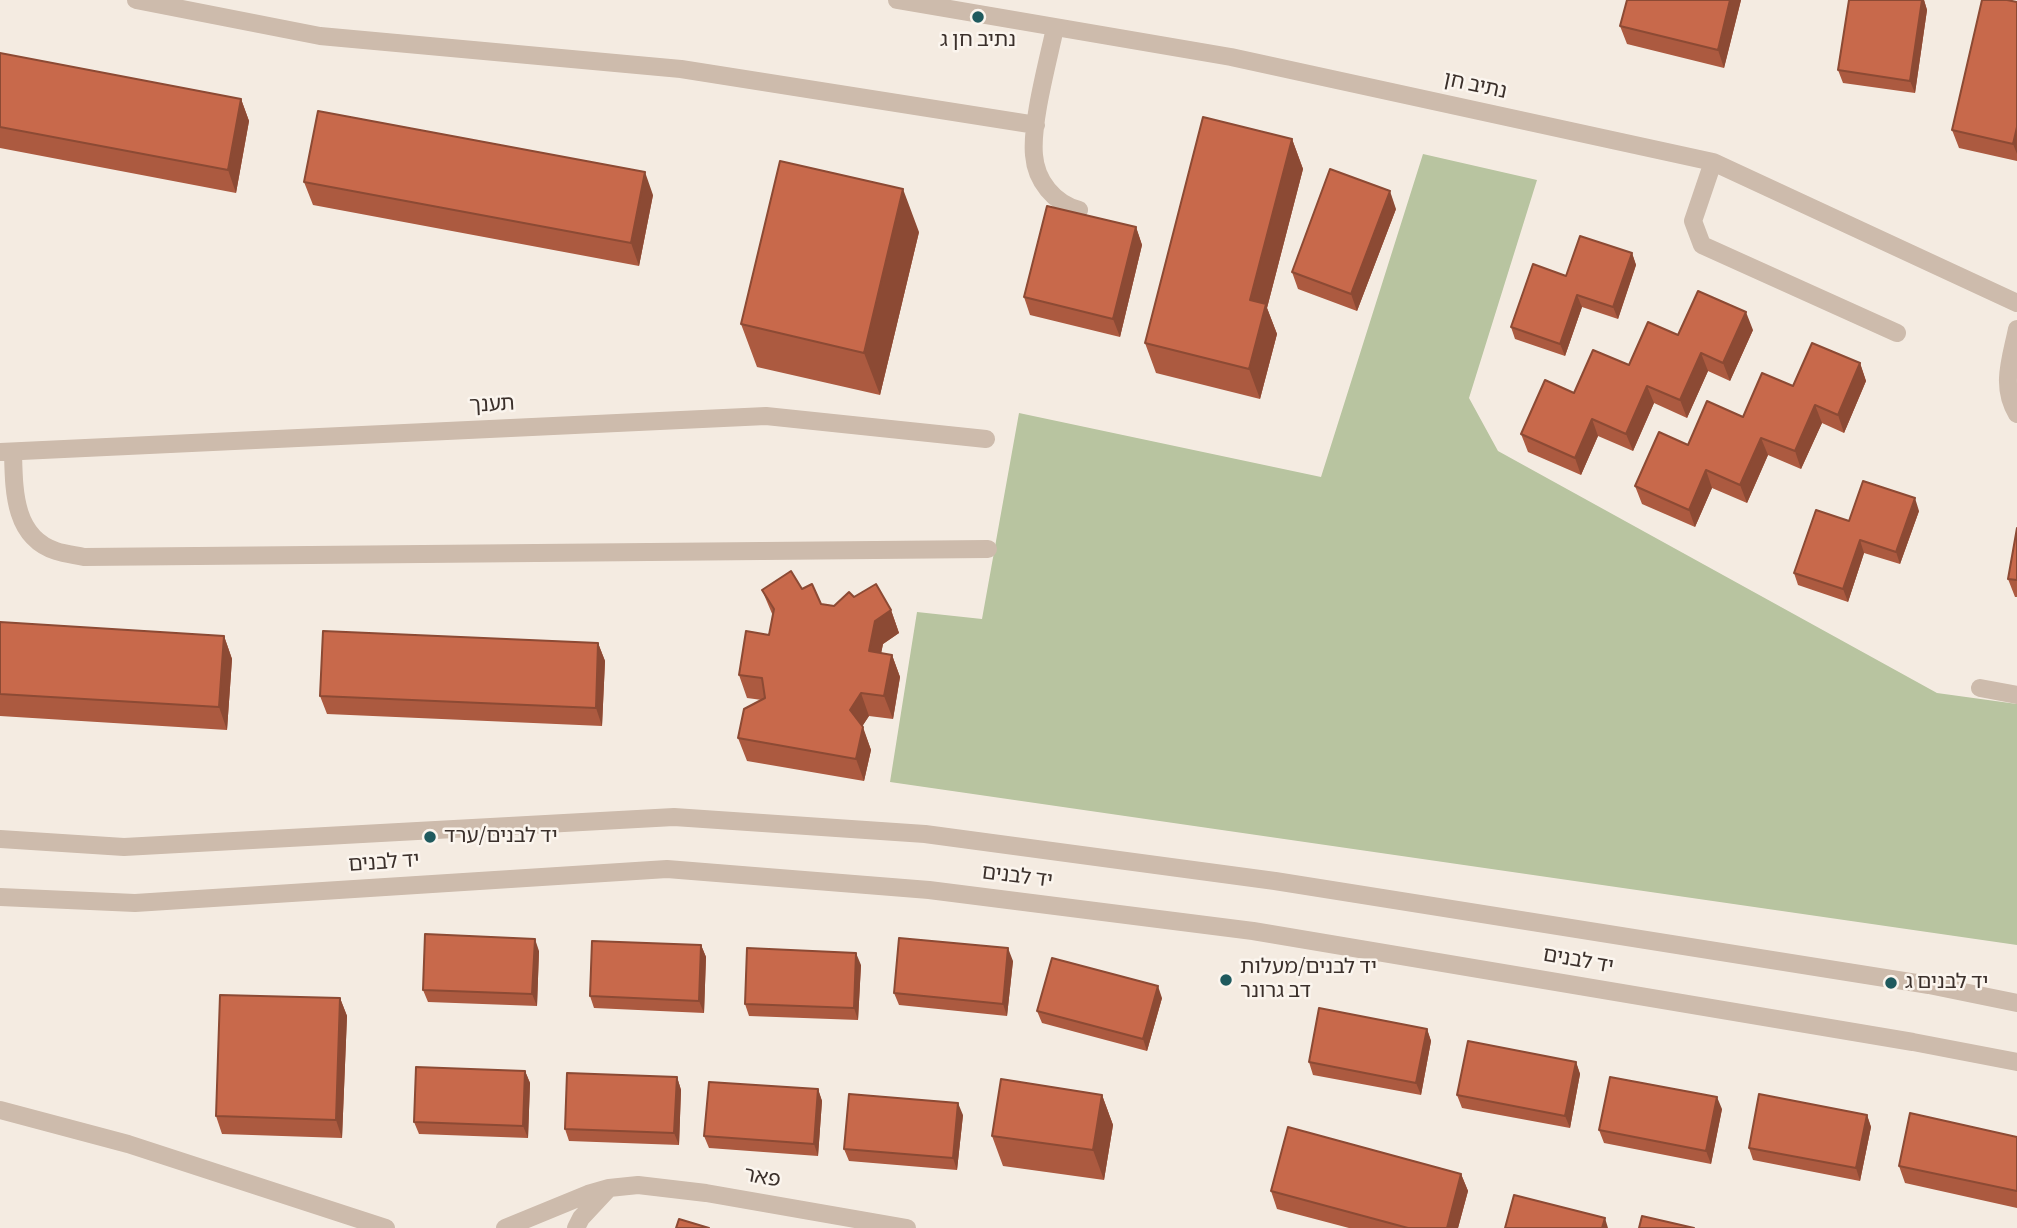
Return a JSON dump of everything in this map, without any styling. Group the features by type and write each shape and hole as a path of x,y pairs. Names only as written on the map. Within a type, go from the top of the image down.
{"street":[{"path":"136,0 320,36 681,69 1036,125"},
{"name":"נתיב חן","path":"897,0 1231,57 1713,162 2017,303"},
{"path":"1055,28 1036,125 1034,156 1042,183 1064,205 1079,210"},
{"path":"1713,162 1693,221 1702,245 1897,333"},
{"path":"2017,329 2007,379 2009,401 2017,414"},
{"name":"תענך","path":"6,452 766,416 986,439"},
{"path":"6,452 20,518 33,538 54,551 84,557 988,549"},
{"path":"1980,688 2017,695"},
{"name":"יד לבנים","path":"0,839 124,847 674,817 925,834 1275,881 1915,983 2017,1003"},
{"name":"יד לבנים","path":"0,897 135,903 667,869 901,888 1253,931 1913,1042 2017,1062"},
{"path":"0,1110 128,1144 386,1228"},
{"name":"פאר","path":"505,1228 564,1202 609,1188 638,1185 706,1193 907,1228"},
{"path":"576,1228 609,1188"}],"green space":[{"path":"1423,154 1537,180 1469,398 1498,451 1937,693 2017,704 2017,945 890,782 917,612 982,619 1019,413 1321,477"}],"building":[{"path":"1627,0 1730,0 1718,50 1620,26"},
{"path":"1849,0 1922,0 1910,81 1838,70"},
{"path":"1982,0 2017,2 2017,127 2013,144 1952,130"},
{"path":"0,53 241,99 228,170 0,127"},
{"path":"318,111 645,172 631,243 304,182"},
{"path":"1203,117 1292,139 1250,300 1266,304 1249,369 1145,343"},
{"path":"780,161 903,189 864,353 741,324"},
{"path":"1330,169 1390,191 1351,294 1292,272"},
{"path":"1047,206 1136,227 1113,319 1024,297"},
{"path":"1580,236 1632,253 1613,307 1577,295 1560,344 1511,327 1533,264 1566,276"},
{"path":"1698,291 1746,312 1723,363 1701,353 1680,400 1647,386 1626,434 1592,419 1575,458 1521,434 1545,380 1574,393 1593,350 1629,365 1648,322 1678,335"},
{"path":"1812,343 1860,363 1838,415 1815,405 1795,451 1761,438 1740,485 1706,470 1689,510 1635,486 1659,432 1688,445 1707,401 1743,417 1762,373 1793,386"},
{"path":"1863,481 1915,498 1896,552 1860,540 1843,589 1794,573 1816,510 1849,521"},
{"path":"2017,528 2017,580 2008,579"},
{"path":"791,571 802,589 812,584 821,604 834,606 849,592 854,597 876,584 891,610 875,621 869,651 892,655 884,696 861,693 850,710 863,727 856,759 738,738 744,709 765,698 762,678 739,675 746,631 769,635 774,609 762,590"},
{"path":"0,622 224,636 219,707 0,694"},
{"path":"323,631 598,643 596,708 320,696"},
{"path":"425,934 535,939 532,994 423,990"},
{"path":"899,938 1008,948 1003,1004 894,993"},
{"path":"592,941 701,945 699,1001 590,996"},
{"path":"747,948 856,953 854,1008 745,1004"},
{"path":"1052,958 1158,986 1143,1039 1037,1011"},
{"path":"220,995 340,998 336,1120 216,1116"},
{"path":"1319,1008 1427,1029 1416,1083 1309,1062"},
{"path":"1468,1041 1576,1062 1565,1116 1457,1095"},
{"path":"416,1067 525,1071 523,1126 414,1122"},
{"path":"567,1073 677,1077 674,1133 565,1129"},
{"path":"1610,1077 1717,1097 1706,1151 1599,1130"},
{"path":"1001,1079 1102,1095 1093,1150 992,1136"},
{"path":"709,1082 818,1089 814,1144 704,1136"},
{"path":"849,1094 958,1103 953,1158 844,1149"},
{"path":"1759,1094 1867,1115 1856,1168 1749,1148"},
{"path":"1910,1113 2017,1137 2017,1191 1899,1166"},
{"path":"1288,1127 1461,1174 1447,1228 1408,1228 1271,1191"},
{"path":"1514,1195 1605,1218 1602,1228 1505,1228"},
{"path":"1642,1216 1694,1228 1639,1228"},
{"path":"679,1219 709,1228 676,1228"}],"place":[{"name":"נתיב חן ג","path":"978,17"},
{"name":"יד לבנים/ערד","path":"430,837"},
{"name":"יד לבנים/מעלות דב גרונר","path":"1226,980"},
{"name":"יד לבנים ג","path":"1891,983"}]}
